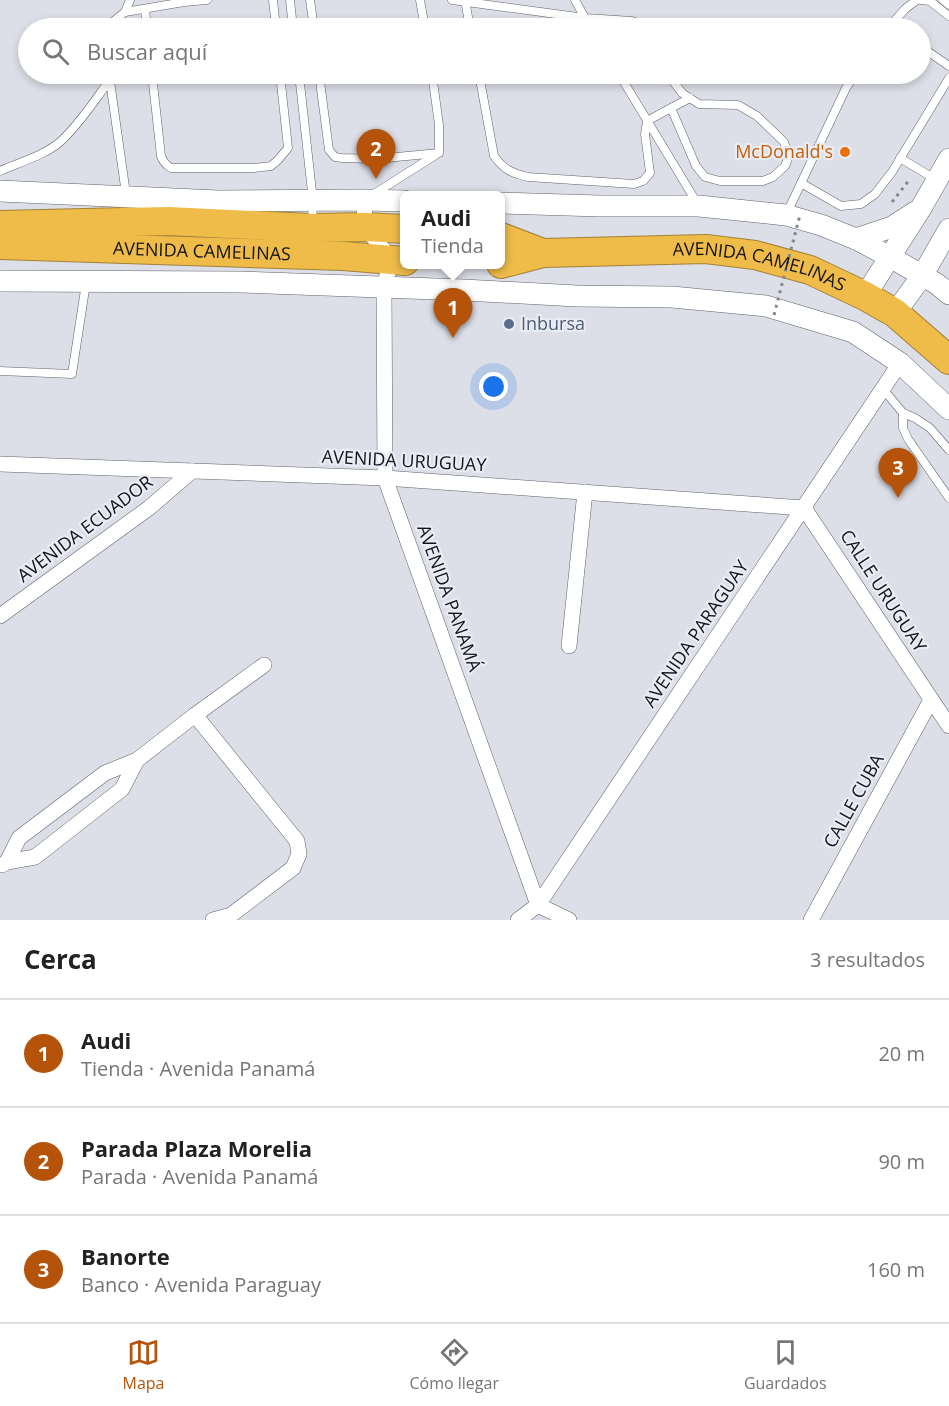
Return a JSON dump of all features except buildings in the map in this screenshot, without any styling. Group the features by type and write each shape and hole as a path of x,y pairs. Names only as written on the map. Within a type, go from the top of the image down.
{"highway":[{"name":"AVENIDA CAMELINAS","path":"0,225 168,221 316,224 359,212 400,227"},
{"name":"AVENIDA CAMELINAS","path":"505,239 543,253"},
{"name":"AVENIDA CAMELINAS","path":"0,245 284,251 400,258"},
{"name":"AVENIDA CAMELINAS","path":"505,263 543,253 706,249 755,255 810,270 865,296 895,313 949,360"}],"main road":[{"path":"865,296 949,159"},
{"path":"0,191 218,201 316,224"},
{"path":"359,212 400,202"},
{"path":"505,202 600,206 699,206 793,215 856,239 890,257 949,294"},
{"path":"856,239 892,226 921,208"},
{"path":"895,313 948,238"},
{"path":"0,281 240,282 577,296 672,297 766,306 853,333 900,363 949,410"}],"street":[{"path":"359,212 400,258"},
{"name":"AVENIDA PANAMÁ","path":"400,258 384,288 385,478 538,905"},
{"name":"AVENIDA PARAGUAY","path":"518,920 538,905 900,363"},
{"name":"AVENIDA URUGUAY","path":"0,464 385,478 804,508"},
{"name":"AVENIDA ECUADOR","path":"0,616 149,508 192,471"},
{"path":"569,646 585,492"},
{"name":"CALLE URUGUAY","path":"804,508 949,726"},
{"path":"4,864 19,838 105,772 137,760 264,665"},
{"name":"CALLE CUBA","path":"811,920 931,700"},
{"path":"195,715 297,841 299,854 293,868 229,918 213,920"},
{"path":"4,864 34,857 122,789 137,760"},
{"path":"538,905 569,920"}],"lane":[{"path":"118,18 125,12 130,0"},
{"path":"125,12 207,0"},
{"path":"273,0 275,18"},
{"path":"290,0 292,18"},
{"path":"310,0 313,18"},
{"path":"420,0 423,18"},
{"path":"452,0 585,18"},
{"path":"575,0 585,18"},
{"path":"897,18 906,8 919,0 930,1 949,16"},
{"path":"943,0 949,5"},
{"path":"465,1 468,18"},
{"path":"145,9 146,18"},
{"path":"931,53 949,66"},
{"path":"801,183 841,206 861,204 875,194 892,172 949,78"},
{"path":"0,171 49,150 59,143 75,126 104,84"},
{"path":"110,84 126,197"},
{"path":"153,84 161,156 166,165 171,168 254,168 271,166 288,148 281,84"},
{"path":"299,84 316,224"},
{"path":"320,84 329,150 335,157 375,159 439,153"},
{"path":"433,84 439,125 439,153"},
{"path":"481,84 495,156 501,165 513,173 528,177 634,184 643,181 650,173 645,134 647,121"},
{"path":"625,84 699,206"},
{"path":"671,108 696,166 705,177 720,181 763,181 773,177 785,166 789,156 784,142 757,116 738,105 699,104 682,93 675,84"},
{"path":"793,215 801,183 849,84"},
{"path":"647,121 690,98"},
{"path":"359,212 439,153"},
{"path":"900,158 937,180"},
{"path":"0,370 72,374 86,281"},
{"path":"883,389 903,413 930,428 949,450"},
{"path":"903,413 903,428 908,439 949,498"}],"path":[{"path":"774,315 793,215"}],"place":[{"name":"McDonald's","path":"845,152"},
{"name":"Parada Plaza Morelia","path":"376,179"},
{"name":"Inbursa","path":"509,324"},
{"name":"Audi","path":"453,338"},
{"name":"Banorte","path":"898,498"}]}
